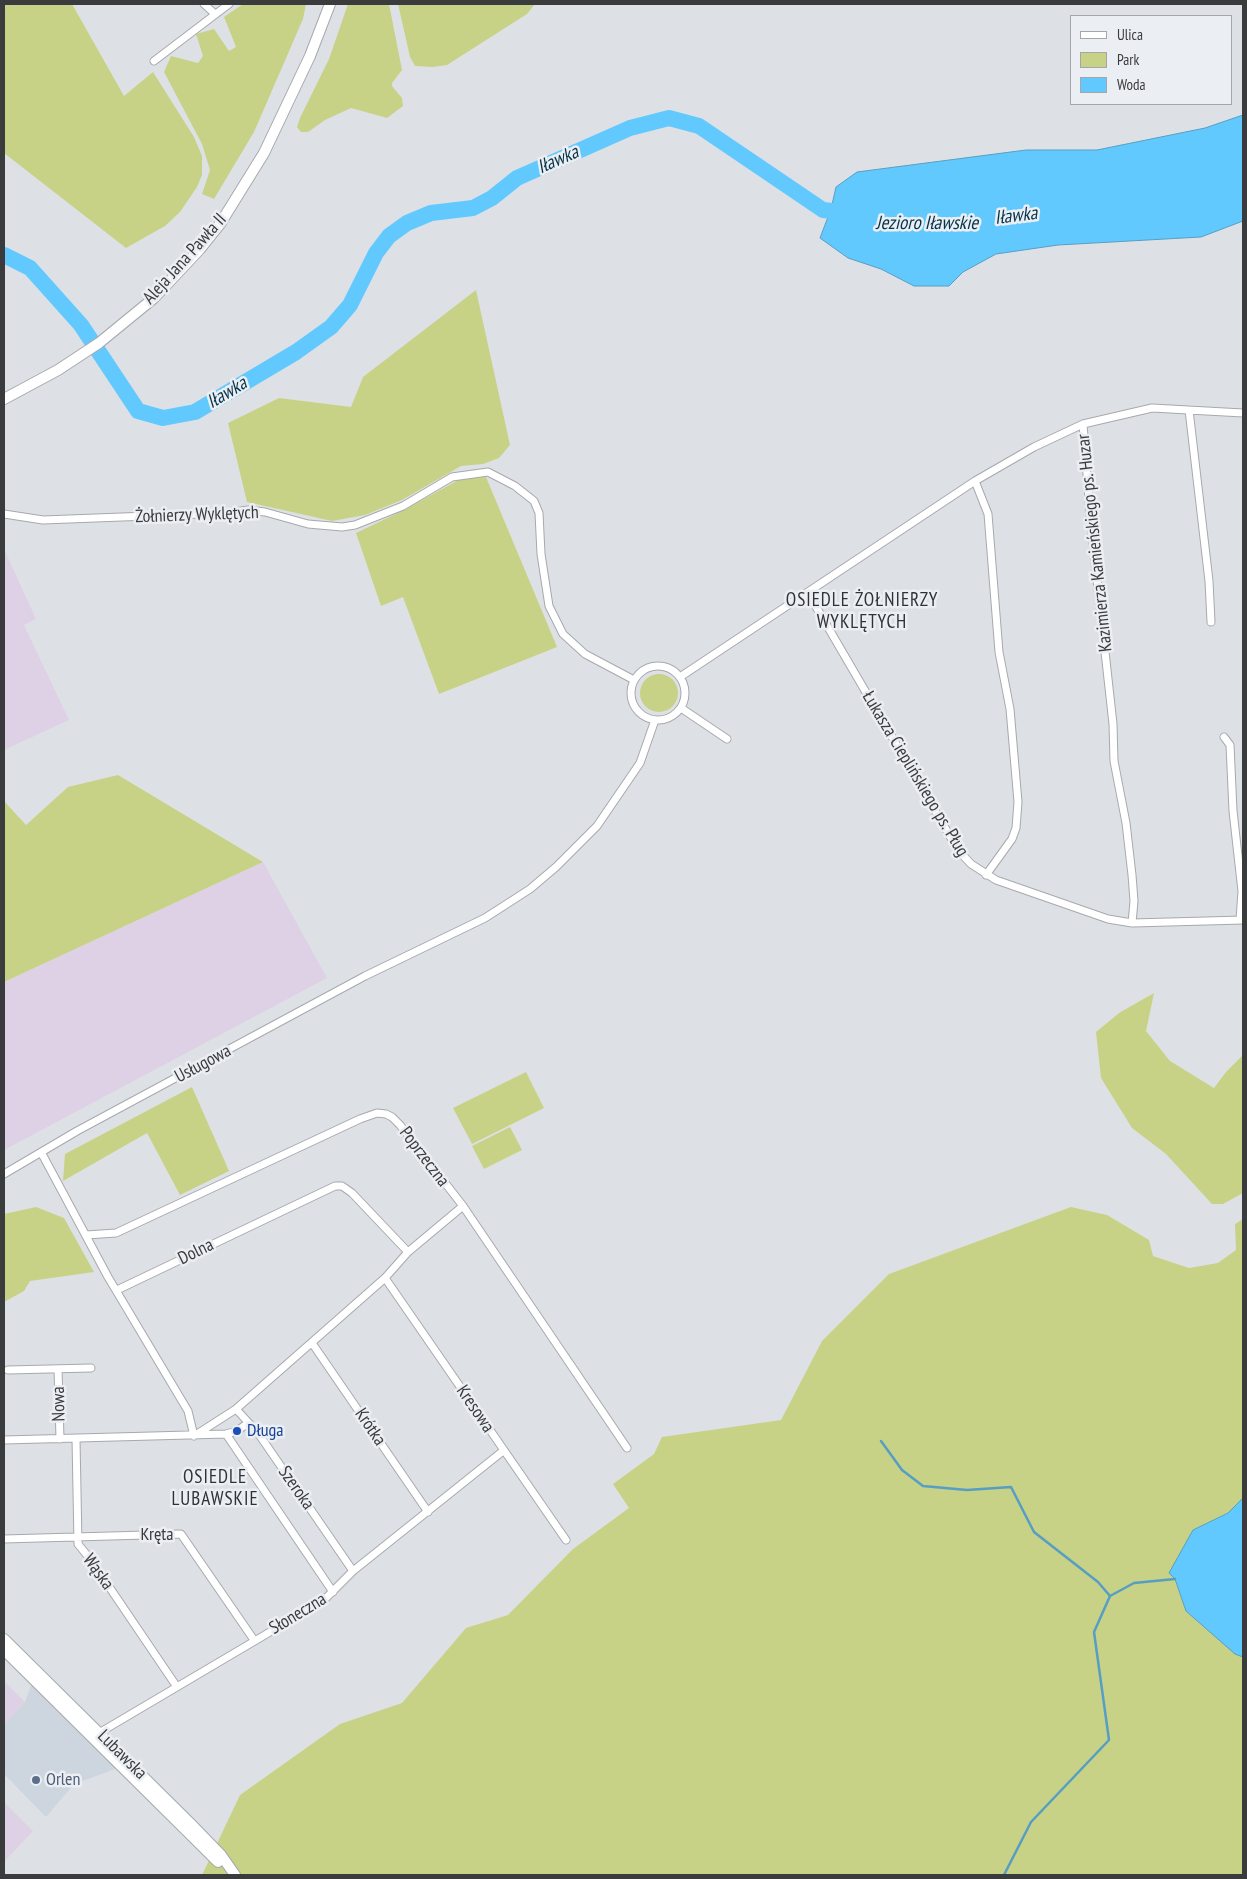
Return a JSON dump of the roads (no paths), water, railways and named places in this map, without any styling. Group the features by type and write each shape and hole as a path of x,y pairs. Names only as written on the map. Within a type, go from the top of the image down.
{"main road":[{"name":"Aleja Jana Pawła II","path":"6,398 58,370 130,320 176,276 220,224 264,153 310,56 330,5"},
{"name":"Lubawska","path":"4,1639 197,1830 221,1855 235,1875"},
{"name":"Lubawska","path":"4,1650 216,1860 235,1875"},
{"path":"86,1732 92,1734 99,1733"}],"street":[{"path":"204,4 215,14"},
{"path":"154,61 230,4"},
{"path":"680,677 975,481 1034,447 1083,424 1152,408 1243,413"},
{"path":"1189,410 1209,581 1211,622"},
{"name":"Kazimierza Kamieńskiego ps. Huzar","path":"1083,424 1091,525 1113,724 1114,761 1132,875 1134,901 1132,923"},
{"name":"Żołnierzy Wyklętych","path":"4,514 23,518 53,520 227,513 248,510 266,512 308,524 342,527 355,525 403,506 452,477 488,472 515,486 534,501 539,513 541,554 549,606 563,634 585,654 634,680"},
{"path":"975,481 988,514 999,652 1010,709 1016,770 1016,828 1012,839 986,875"},
{"name":"Łukasza Cieplińskiego ps. Pług","path":"808,593 958,850 971,864 986,875 1108,919 1132,923 1242,920"},
{"path":"653,666 666,667 680,677 685,685 685,698 681,708 669,718 654,720 643,717 634,707 630,694 634,680 641,671 653,666"},
{"path":"681,708 727,739"},
{"name":"Usługowa","path":"4,1174 365,976 485,918 530,888 556,867 597,826 640,763 654,720"},
{"path":"1224,737 1230,746 1233,811 1242,891 1242,920"},
{"name":"Poprzeczna","path":"86,1235 116,1233 377,1113 392,1117 463,1206 627,1448"},
{"path":"41,1152 117,1290 188,1411 194,1436"},
{"name":"Dolna","path":"117,1290 334,1186 342,1186 352,1193 408,1252"},
{"path":"194,1436 236,1409 385,1278 408,1252 463,1206"},
{"name":"Kresowa","path":"385,1278 566,1540"},
{"name":"Krótka","path":"312,1343 428,1512"},
{"name":"Nowa","path":"8,1370 91,1368"},
{"name":"Nowa","path":"58,1369 60,1439"},
{"name":"Szeroka","path":"236,1409 258,1433 353,1571"},
{"path":"4,1440 226,1434 237,1431 248,1423"},
{"name":"Szeroka","path":"226,1434 333,1592"},
{"name":"Wąska","path":"76,1439 78,1544 91,1560 176,1687"},
{"name":"Słoneczna","path":"99,1733 324,1600 353,1571 503,1451"},
{"name":"Kręta","path":"4,1539 181,1534 254,1640"}],"water":[{"name":"Jezioro Iławskie","path":"1243,115 1243,221 1201,237 1058,245 996,254 963,272 949,286 914,286 881,269 848,258 820,238 831,209 836,187 857,172 1026,150 1097,150 1205,128"},
{"path":"1243,1498 1243,1657 1235,1654 1186,1611 1175,1579 1169,1573 1193,1530 1228,1513"}],"waterway":[{"name":"Iławka","path":"4,255 30,268 81,325 138,411 163,418 195,412 296,352 331,327 350,305 376,253 389,236 407,223 431,213 473,208 492,198 517,178 630,128 669,118 699,126 823,210 853,213"},
{"path":"881,1441 902,1470 923,1486 967,1490 1011,1487 1034,1532 1098,1582 1110,1596 1134,1583 1175,1579"},
{"path":"1004,1875 1031,1822 1109,1740 1094,1632 1110,1596"}],"place":[{"name":"Długa","path":"237,1431"},
{"name":"Orlen","path":"36,1780"}],"district":[{"name":"OSIEDLE ŻOŁNIERZY WYKLĘTYCH","path":"862,612"},
{"name":"OSIEDLE LUBAWSKIE","path":"215,1489"}]}
